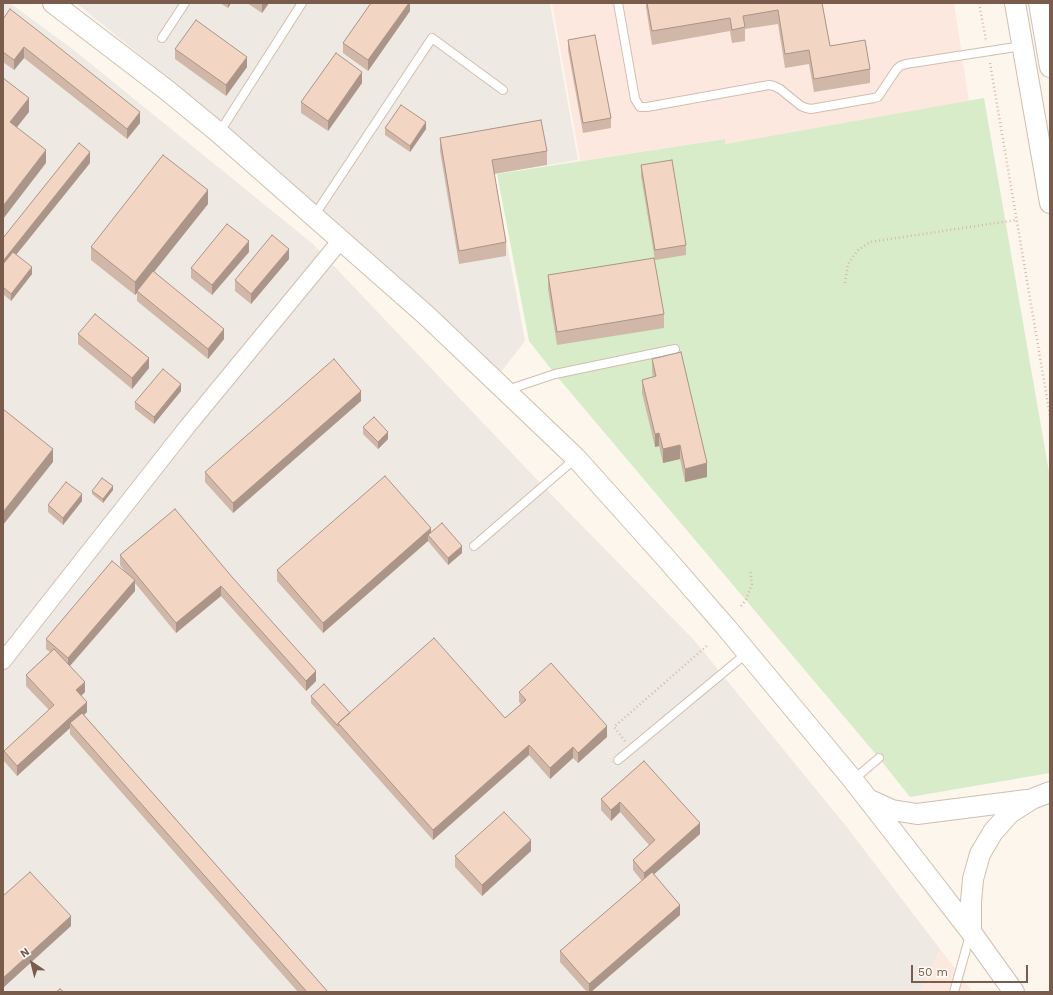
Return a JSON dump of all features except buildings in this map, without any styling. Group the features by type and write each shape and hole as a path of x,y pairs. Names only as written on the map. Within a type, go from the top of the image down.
{"street":[{"path":"53,3 162,86 219,133 427,316 576,458 748,652 870,800 971,932 1014,992"},
{"path":"1016,3 1050,203"},
{"path":"1039,3 1050,67"},
{"path":"3,661 182,433 341,240"},
{"path":"870,800 892,810 917,814 1041,796"},
{"path":"971,932 970,902 973,878 980,854 993,832 1010,813 1041,796"}],"lane":[{"path":"162,38 185,3"},
{"path":"219,133 302,3"},
{"path":"618,3 635,100 640,107 769,85 780,89 801,106 811,109 878,97 896,70 900,66 906,64 1023,46"},
{"path":"314,216 432,38 503,90"},
{"path":"505,390 555,374 675,349"},
{"path":"474,546 576,458"},
{"path":"618,760 748,652"},
{"path":"853,780 879,758"},
{"path":"954,992 971,932"}],"path":[{"path":"979,3 986,42"},
{"path":"989,57 1050,416"},
{"path":"845,283 848,264 857,251 870,242 1016,220"},
{"path":"741,606 746,600 752,584 750,570"},
{"path":"632,748 614,727 709,644"}],"shaded area":[{"path":"3,3 10,3 75,51 313,244 543,486 693,639 846,826 940,949 920,992 3,992"},
{"path":"76,3 550,3 578,160 494,174 525,341 501,372 199,103"},
{"path":"552,3 954,3 969,101 725,144 724,139 580,161"},
{"path":"940,949 973,992 920,992"}],"green space":[{"path":"984,98 1050,478 1050,773 910,797 879,758 555,374 529,341 497,174 725,139 725,144"}]}
